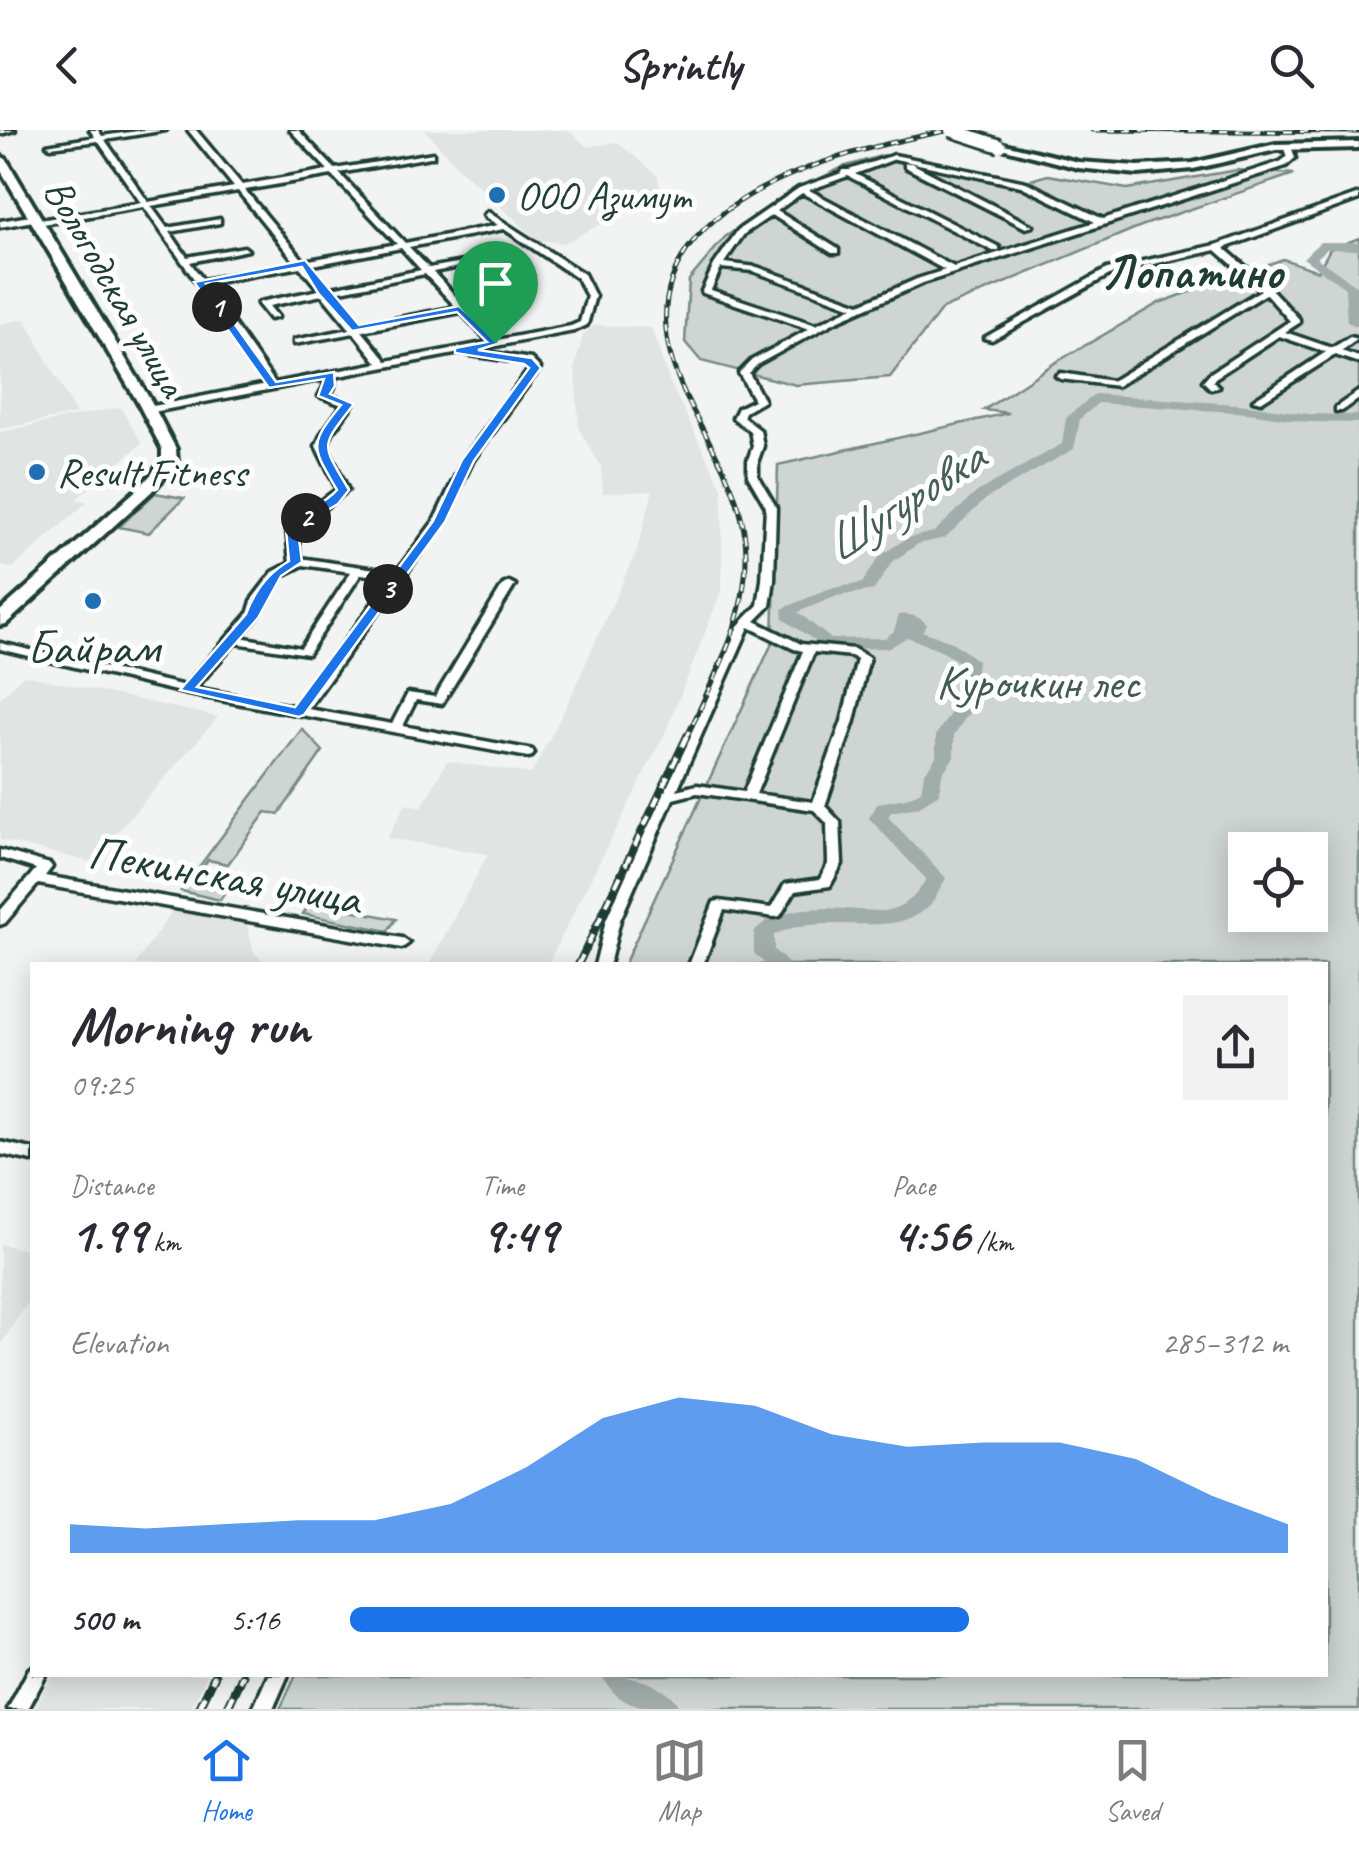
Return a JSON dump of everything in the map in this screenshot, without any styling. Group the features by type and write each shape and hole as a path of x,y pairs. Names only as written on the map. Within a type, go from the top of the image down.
{"main road":[{"path":"951,130 1078,165 1138,170 1181,168 1286,146 1359,145"},
{"name":"Вологодская улица","path":"0,159 148,410 169,449 170,463 1,623"}],"street":[{"path":"0,132 11,130"},
{"path":"51,146 96,134 162,130"},
{"path":"192,130 384,364"},
{"path":"294,130 495,343"},
{"path":"96,134 273,386"},
{"path":"603,962 614,920 748,622 760,612 766,597 771,507 753,476 752,460 758,446 755,430 738,418 741,410 759,401 744,373 755,362 860,307 952,270 1282,164 1292,158 1286,146"},
{"path":"0,224 430,155"},
{"path":"816,328 706,291 731,242 802,190 846,172 894,157 1023,184 1102,222"},
{"path":"894,157 1029,226"},
{"path":"846,172 996,249"},
{"path":"802,190 952,270"},
{"path":"989,338 1110,271 1218,247 1359,196"},
{"path":"770,210 834,251"},
{"path":"148,410 584,323 591,296 581,276 488,214"},
{"path":"164,231 217,221"},
{"path":"200,282 503,227"},
{"path":"1214,387 1208,381 1212,376 1296,321 1218,247"},
{"path":"184,260 244,250"},
{"path":"273,317 263,304 482,260 519,298 297,342"},
{"path":"718,265 754,269 860,307"},
{"path":"1061,376 1114,384 1267,290"},
{"path":"1278,333 1359,360"},
{"path":"1258,400 1353,339"},
{"path":"299,712 373,606 439,522 468,460 535,368 528,361 459,350"},
{"path":"296,562 292,530 343,490 321,452 322,435 348,404 324,396 330,386 330,375"},
{"path":"1339,409 1359,394"},
{"path":"188,690 253,615 259,598 277,574 296,562 307,560 399,576"},
{"path":"232,639 304,652 358,570"},
{"path":"395,730 412,696 438,700 509,584"},
{"path":"748,622 810,648 854,653 864,661 818,807"},
{"path":"0,646 188,690 528,753"},
{"path":"748,798 810,648"},
{"path":"670,796 697,790 818,807 831,817 836,834 830,879 818,886 790,888 775,914 720,905 697,962"},
{"name":"Пекинская улица","path":"0,854 41,873 402,942"},
{"path":"0,920 41,873"},
{"path":"0,1148 30,1155"},
{"path":"18,1709 35,1677"},
{"path":"263,1709 277,1677"}],"shaded area":[{"path":"425,130 567,130 588,147 617,142 658,176 660,194 564,243 537,240 460,169"},
{"path":"25,319 76,414 0,429 0,324"},
{"path":"595,325 651,328 670,383 722,488 722,589 667,729 549,962 431,962 488,854 387,838 406,804 422,807 447,761 531,774 637,550 653,491 603,493 601,466 579,429 575,366 583,335"},
{"path":"120,407 142,443 76,499 87,502 13,568 0,566 0,432"},
{"path":"24,675 218,717 91,862 0,840 0,698"},
{"path":"173,910 247,924 254,953 266,962 137,962"},
{"path":"0,1244 30,1252 30,1298 0,1346"},
{"path":"52,1677 206,1677 191,1709 34,1709"}],"green space":[{"path":"884,155 1023,182 1048,175 1127,189 1237,170 1294,174 1141,226 942,309 890,377 796,385 701,361 685,342 689,280 725,237 791,193 843,167"},
{"name":"Курочкин лес","path":"1359,238 1359,1709 280,1709 295,1677 1328,1677 1328,962 625,962 773,641 778,465 1008,413 984,410 1053,364 1159,303 1283,259 1318,271 1330,249"},
{"path":"155,493 184,498 149,533 119,527"},
{"path":"302,729 323,751 279,814 266,812 228,864 208,860 192,883 226,891 220,900 181,891"},
{"path":"311,902 396,919 388,931 303,914"}],"waterway":[{"name":"Шугуровка","path":"1359,246 1324,245 1309,258 1351,286 1354,322 1359,323"},
{"name":"Шугуровка","path":"776,962 764,953 764,932 783,921 824,915 903,914 926,896 936,878 878,818 885,807 911,803 930,794 933,774 945,757 945,735 963,708 968,660 946,646 911,633 919,625 905,619 902,633 889,643 827,644 789,615 790,609 834,592 868,587 886,559 913,541 939,535 982,495 1069,446 1073,418 1095,398 1248,409 1308,418 1359,419"},
{"name":"Шугуровка","path":"617,1677 620,1683 666,1709"}],"railway":[{"path":"686,738 735,626 746,553 737,502 673,364 666,309 679,263 709,225 750,195 799,171 852,153 951,130"},
{"path":"1092,130 1359,132"},
{"path":"579,962 687,736"},
{"path":"199,1709 214,1677"},
{"path":"227,1709 242,1677"}],"place":[{"name":"ООО Азимут","path":"497,195"},
{"name":"Result Fitness","path":"37,472"},
{"name":"Байрам","path":"93,601"}],"district":[{"name":"Лопатино","path":"1192,271"}],"route":[{"path":"305,263 322,291 356,328 459,309 495,343 459,350 528,361 535,368 468,460 469,465 439,522 373,606 299,712 188,690 253,615 259,598 277,574 296,562 292,530 298,522 333,502 343,490 321,452 322,435 348,404 324,396 330,386 330,375 273,386 200,282 305,263"}]}
